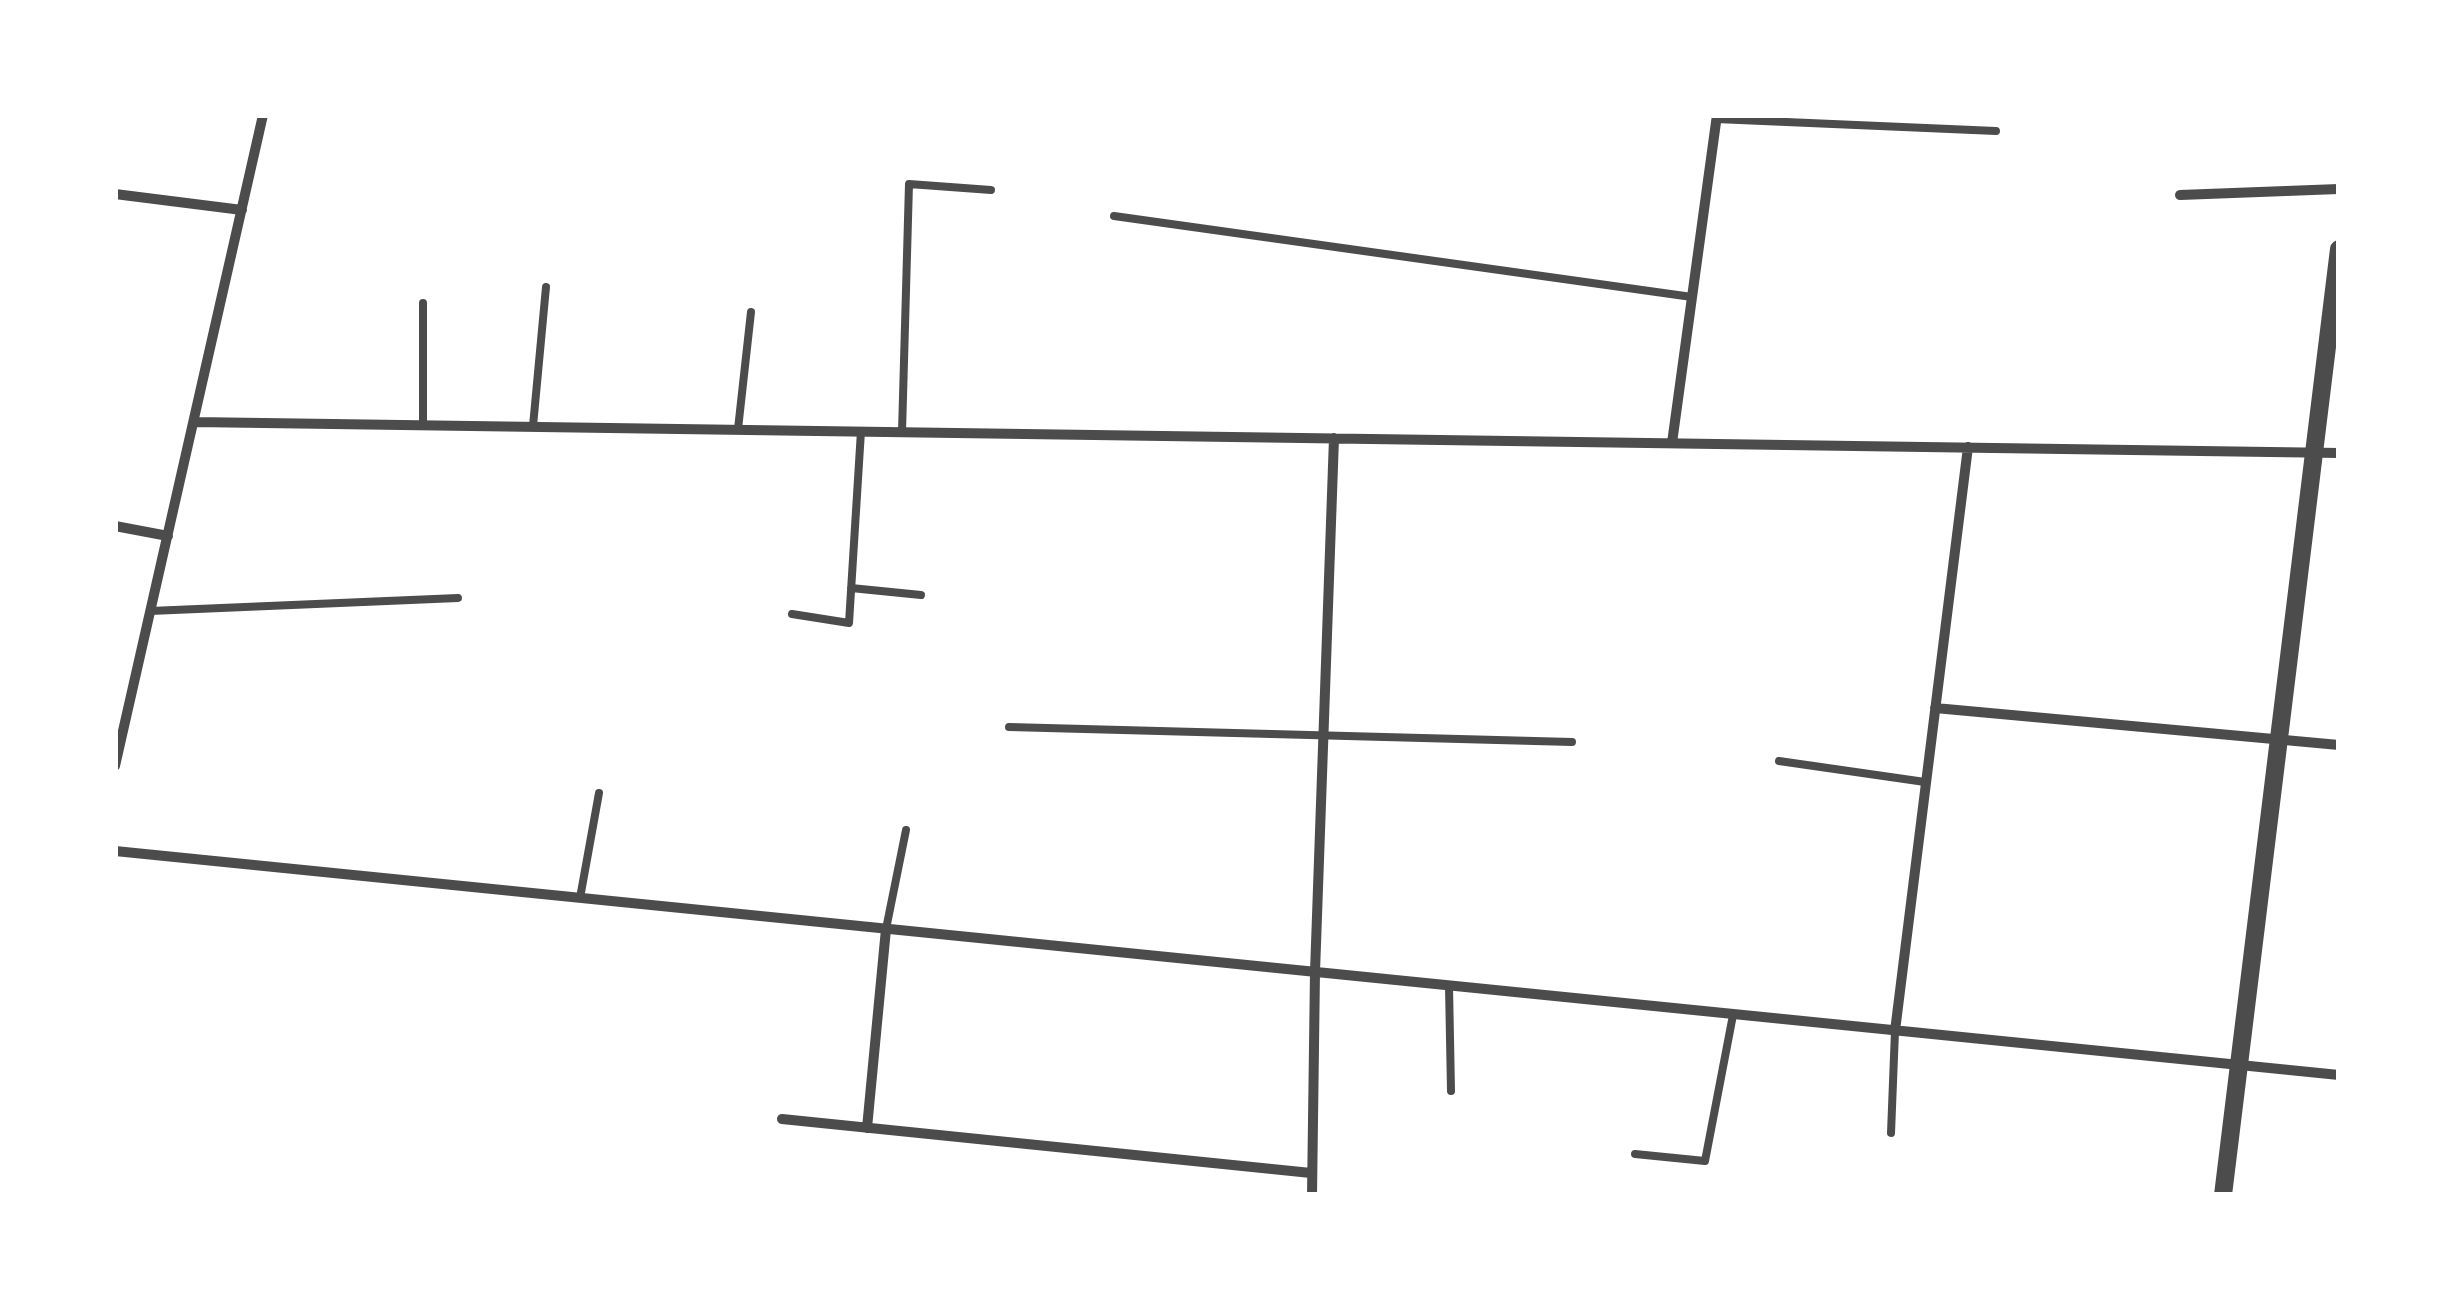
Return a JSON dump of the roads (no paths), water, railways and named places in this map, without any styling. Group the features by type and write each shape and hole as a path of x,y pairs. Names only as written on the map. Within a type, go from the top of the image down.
{"street":[{"path":"115,766 263,115"},
{"path":"1672,443 1716,117"},
{"path":"2180,195 2339,189"},
{"path":"115,194 242,210"},
{"path":"2223,1195 2339,249"},
{"path":"194,422 2339,452"},
{"path":"1312,1195 1315,972 1334,438"},
{"path":"1895,1030 1968,447"},
{"path":"115,526 168,536"},
{"path":"1935,708 2339,746"},
{"path":"115,852 2339,1076"},
{"path":"867,1128 886,929"},
{"path":"782,1120 1312,1173"}],"lane":[{"path":"1716,117 1996,132"},
{"path":"902,432 909,184 990,190"},
{"path":"1114,216 1692,297"},
{"path":"533,426 546,288"},
{"path":"423,304 423,425"},
{"path":"738,430 751,312"},
{"path":"792,614 849,623 861,431"},
{"path":"851,588 921,595"},
{"path":"150,611 458,598"},
{"path":"1010,727 1572,742"},
{"path":"1780,761 1926,782"},
{"path":"580,898 599,793"},
{"path":"886,929 906,830"},
{"path":"1449,986 1451,1091"},
{"path":"1636,1154 1705,1161 1733,1014"},
{"path":"1892,1133 1895,1030"}]}
